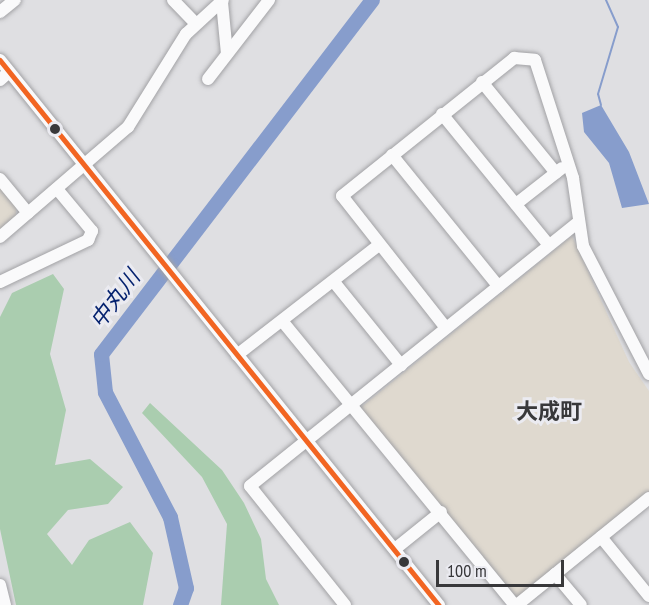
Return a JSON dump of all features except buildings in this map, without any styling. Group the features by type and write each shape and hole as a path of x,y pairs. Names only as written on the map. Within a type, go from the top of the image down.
{"street":[{"path":"0,12 15,0"},
{"path":"173,0 195,23"},
{"path":"208,79 269,0"},
{"path":"0,237 129,127 195,23 223,1"},
{"path":"223,1 227,54"},
{"path":"446,328 342,196 514,58 535,60 568,164 576,224 590,263 649,374"},
{"path":"0,60 5,76 85,165 439,605"},
{"path":"482,82 556,173"},
{"path":"442,114 549,245"},
{"path":"392,155 498,286"},
{"path":"516,204 568,164"},
{"path":"0,179 28,213"},
{"path":"0,282 88,240 92,231 57,189"},
{"path":"345,605 250,486 576,224"},
{"path":"237,355 283,322 379,245"},
{"path":"334,282 401,365"},
{"path":"283,322 516,605 648,500"},
{"path":"395,549 441,512"},
{"path":"601,537 649,596"},
{"path":"555,574 581,605"},
{"path":"0,585 5,605"}],"shaded area":[{"path":"0,186 16,205 16,218 0,230"},
{"path":"572,236 629,362 649,391 649,493 517,598 360,408"}],"green space":[{"path":"53,274 64,289 50,354 66,410 55,465 90,459 123,487 108,504 68,510 47,534 72,565 89,540 130,522 153,553 143,605 16,605 0,529 0,317 12,293"},
{"path":"150,403 222,470 244,503 261,539 266,579 279,605 221,605 227,524 202,477 142,413"}],"water":[{"path":"601,105 629,152 649,204 622,208 609,163 584,132 582,113"}],"waterway":[{"name":"中丸川","path":"180,605 186,588 170,517 105,392 101,354 372,0"},
{"path":"601,105 598,94 618,27 606,0"}],"transit line":[{"path":"0,60 439,605"}],"district":[{"name":"大成町","path":"549,412"}]}
